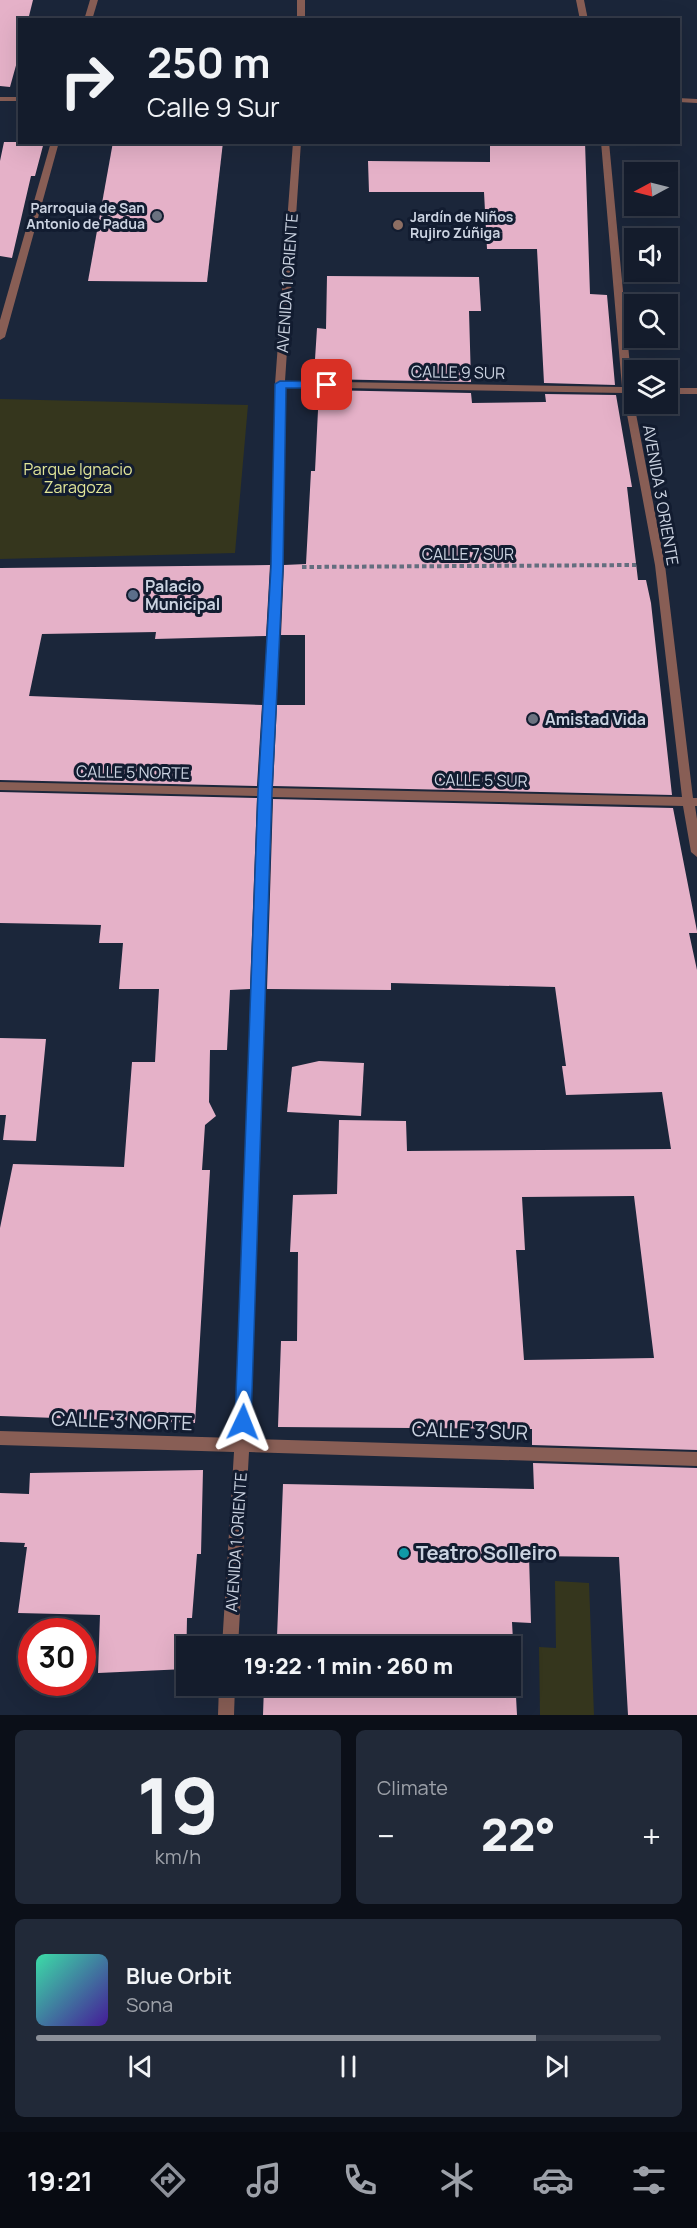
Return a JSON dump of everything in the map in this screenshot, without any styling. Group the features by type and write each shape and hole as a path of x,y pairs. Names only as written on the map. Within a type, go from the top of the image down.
{"street":[{"path":"89,18 94,0"},
{"path":"301,0 301,18"},
{"path":"580,0 584,18"},
{"path":"0,99 18,99"},
{"path":"680,100 697,100"},
{"path":"0,337 54,144"},
{"name":"AVENIDA 1 ORIENTE","path":"231,1636 242,1445 265,792 277,567 280,384 297,144"},
{"name":"AVENIDA 3 ORIENTE","path":"605,144 628,360"},
{"name":"CALLE 9 SUR","path":"280,384 624,390"},
{"path":"678,391 697,391"},
{"name":"AVENIDA 3 ORIENTE","path":"635,414 660,565 693,802 697,852"},
{"name":"CALLE 5 NORTE","path":"0,786 265,792"},
{"name":"CALLE 5 SUR","path":"265,792 693,802"},
{"name":"CALLE 3 NORTE","path":"0,1438 242,1445"},
{"name":"CALLE 3 SUR","path":"242,1445 697,1459"},
{"path":"226,1715 227,1696"}],"path":[{"name":"CALLE 7 SUR","path":"277,567 660,565"}],"green space":[{"name":"Parque Ignacio Zaragoza","path":"0,399 248,405 235,553 0,559"},
{"path":"555,1581 589,1583 594,1715 540,1715 539,1647 556,1648"}],"building":[{"path":"0,0 33,0 28,18 18,18 18,58 10,87 0,86"},
{"path":"4,142 43,144 35,176 31,176 12,258 0,256 0,161"},
{"name":"Parroquia de San Antonio de Padua","path":"113,144 223,144 207,282 88,281"},
{"path":"490,144 585,144 590,294 607,295 615,385 544,383 537,249 487,249 484,192 369,192 368,161 490,162"},
{"path":"327,276 479,277 481,311 469,311 471,382 320,379 320,375 314,375 317,328 326,329"},
{"path":"319,390 471,393 472,403 546,402 545,394 616,395 632,487 627,487 638,580 646,580 651,603 672,795 273,786 277,705 305,705 305,635 281,635 284,565 306,564 311,471 315,471"},
{"path":"270,565 266,636 155,639 156,632 42,634 29,696 262,705 257,786 0,780 0,568"},
{"path":"0,792 257,798 250,989 230,990 227,1050 210,1050 209,1102 216,1116 205,1125 202,1170 210,1170 195,1423 0,1416 0,1228 13,1164 124,1167 132,1062 155,1062 159,989 119,989 123,943 99,943 101,925 0,923"},
{"path":"273,799 673,808 697,931 697,933 689,933 697,970 697,1450 532,1445 532,1429 278,1427 281,1341 297,1341 298,1252 290,1252 293,1195 337,1194 339,1120 406,1121 407,1151 671,1149 662,1092 566,1095 562,1066 566,1066 555,987 391,983 391,990 267,989","holes":["634,1196 654,1358 524,1360 516,1250 525,1250 522,1197"]},
{"path":"0,1038 46,1039 36,1141 3,1140 6,1115 0,1115"},
{"path":"319,1061 364,1063 361,1116 287,1112 292,1067"},
{"path":"533,1463 697,1468 697,1715 628,1715 619,1557 529,1556 531,1623 512,1622 513,1636 277,1636 283,1484 534,1489"},
{"path":"203,1470 201,1554 197,1554 192,1618 187,1618 187,1636 176,1636 176,1669 98,1673 100,1615 18,1613 27,1547 24,1547 25,1543 0,1542 0,1493 29,1494 30,1473"},
{"path":"264,1696 516,1696 517,1715 263,1715"}],"place":[{"name":"Parroquia de San Antonio de Padua","path":"157,216"},
{"name":"Jardín de Niños Rujiro Zúñiga","path":"398,225"},
{"name":"Palacio Municipal","path":"133,595"},
{"name":"Amistad Vida","path":"533,719"},
{"name":"Teatro Solleiro","path":"404,1553"}],"route":[{"path":"243,1422 265,792 277,567 280,384 327,385"}]}
